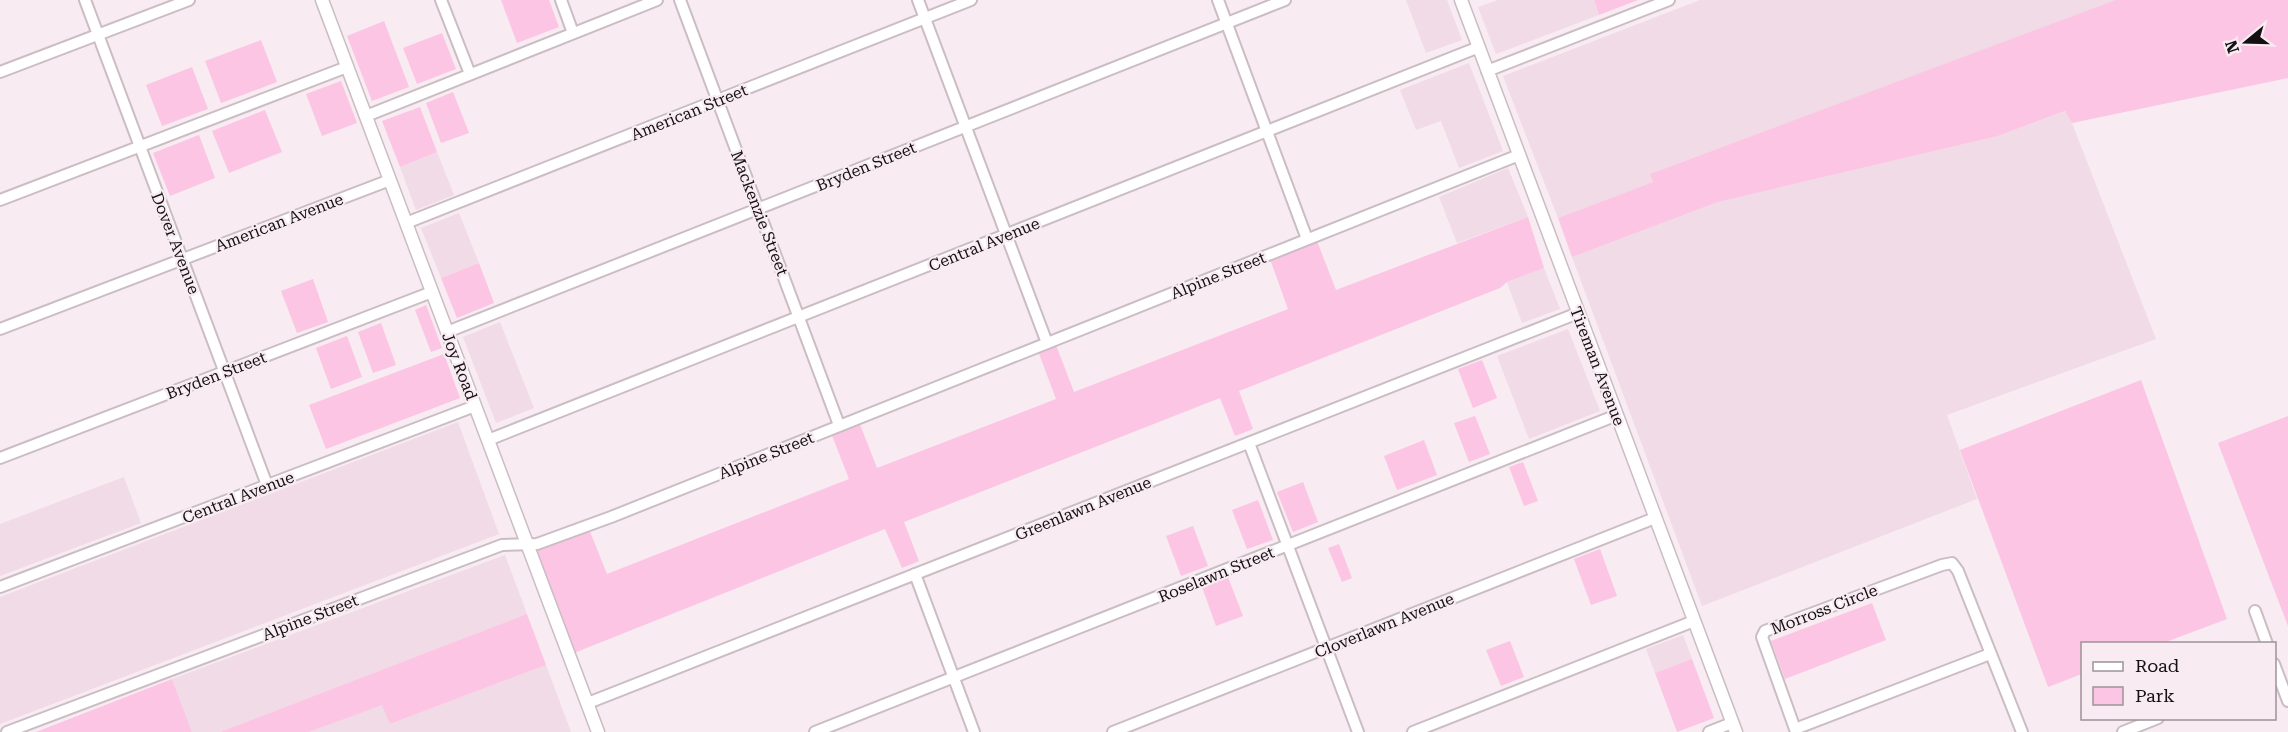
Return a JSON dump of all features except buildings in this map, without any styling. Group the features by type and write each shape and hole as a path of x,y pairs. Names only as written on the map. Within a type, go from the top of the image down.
{"street":[{"name":"Dover Avenue","path":"85,0 267,485"},
{"path":"0,72 189,0"},
{"name":"Joy Road","path":"322,0 598,732"},
{"path":"441,0 470,74"},
{"path":"561,0 573,33"},
{"path":"366,116 657,0"},
{"name":"Mackenzie Street","path":"680,0 839,425"},
{"path":"918,0 1047,343"},
{"name":"American Street","path":"406,223 971,0"},
{"path":"1218,0 1308,239"},
{"name":"Bryden Street","path":"447,332 1285,0"},
{"name":"Tireman Avenue","path":"1461,0 1734,727"},
{"path":"1487,70 1670,0"},
{"name":"Central Avenue","path":"488,440 1479,47"},
{"path":"0,201 347,67"},
{"name":"Alpine Street","path":"7,732 502,545 537,544 611,517 1519,155"},
{"name":"American Avenue","path":"0,329 390,180"},
{"name":"Bryden Street","path":"0,458 432,292"},
{"name":"Greenlawn Avenue","path":"588,704 1578,312"},
{"name":"Central Avenue","path":"0,587 475,406"},
{"name":"Roselawn Street","path":"815,732 1617,415"},
{"path":"1249,442 1358,732"},
{"name":"Cloverlawn Avenue","path":"1113,732 1655,518"},
{"name":"Morross Circle","path":"1990,654 1795,729 1761,637 1765,631 1952,563 1958,571 2022,732"},
{"path":"915,574 974,732"},
{"path":"2254,611 2266,642"},
{"path":"1413,732 1694,621"},
{"path":"2276,670 2288,701"},
{"path":"2122,732 2153,720"},
{"path":"1709,732 1734,727"}],"shaded area":[{"path":"1406,0 1447,0 1462,40 1426,53"},
{"path":"1498,0 1594,0 1599,15 1496,54 1478,7"},
{"path":"1700,0 2120,0 1650,174 1653,182 1558,218 1503,76"},
{"path":"1469,63 1503,151 1459,168 1441,121 1416,130 1400,90"},
{"path":"2066,111 2156,339 1947,415 1977,499 1702,606 1572,257 1718,202 1998,136"},
{"path":"437,152 454,195 416,210 400,167"},
{"path":"1508,168 1528,217 1457,243 1439,197"},
{"path":"459,213 479,263 441,278 421,228"},
{"path":"1544,268 1560,309 1522,323 1507,282"},
{"path":"500,322 534,408 496,423 463,337"},
{"path":"1568,329 1600,411 1529,439 1497,356"},
{"path":"458,422 499,534 0,724 0,597"},
{"path":"124,477 141,523 0,576 0,524"},
{"path":"505,555 527,614 220,732 192,732 172,679"},
{"path":"1683,635 1692,659 1655,673 1646,649"},
{"path":"546,665 571,732 309,732 383,704 390,724"}],"green space":[{"path":"501,0 549,0 559,27 517,43"},
{"path":"1594,0 1638,0 1599,15"},
{"path":"2116,0 2288,0 2288,78 2072,123 2065,111 1998,136 1718,202 1572,257 1558,218 1653,182 1650,174"},
{"path":"384,21 409,87 372,101 347,36"},
{"path":"442,33 456,69 417,84 403,48"},
{"path":"261,40 277,82 221,103 205,61"},
{"path":"192,67 208,109 162,126 146,85"},
{"path":"341,81 357,123 322,136 306,94"},
{"path":"453,92 469,133 441,143 426,103"},
{"path":"420,107 437,152 400,167 382,121"},
{"path":"265,110 282,152 229,173 212,131"},
{"path":"199,135 215,178 170,196 153,153"},
{"path":"1528,217 1544,268 1507,282 1500,288 1239,391 1253,429 1235,436 1220,398 904,522 919,561 902,568 885,529 569,655 529,547 587,524 607,574 849,479 831,433 859,422 877,468 1056,399 1038,351 1056,345 1074,392 1288,309 1270,259 1317,241 1336,290"},
{"path":"479,263 494,303 457,318 441,278"},
{"path":"313,279 328,322 297,333 281,291"},
{"path":"426,305 442,348 431,352 415,310"},
{"path":"381,323 396,365 373,373 358,332"},
{"path":"347,336 362,377 331,389 316,348"},
{"path":"444,354 460,398 326,449 309,405"},
{"path":"1482,360 1497,398 1473,408 1458,369"},
{"path":"2141,380 2227,619 2166,642 2081,642 2081,674 2048,687 1960,450"},
{"path":"1475,416 1490,454 1469,462 1454,423"},
{"path":"2288,416 2288,626 2218,443"},
{"path":"1424,440 1437,475 1397,490 1384,456"},
{"path":"1523,462 1538,501 1524,506 1509,467"},
{"path":"1303,482 1318,522 1293,532 1277,492"},
{"path":"1258,500 1273,540 1247,549 1232,510"},
{"path":"1193,526 1208,566 1181,576 1166,536"},
{"path":"1339,544 1352,578 1342,582 1328,548"},
{"path":"1600,549 1617,596 1591,605 1574,559"},
{"path":"1228,577 1243,616 1216,626 1202,587"},
{"path":"1872,603 1886,640 1785,679 1771,641"},
{"path":"527,614 546,665 390,724 382,705 309,732 220,732"},
{"path":"1510,641 1524,677 1501,686 1486,650"},
{"path":"1692,659 1714,718 1677,732 1655,673"},
{"path":"172,679 192,732 36,732"}]}
